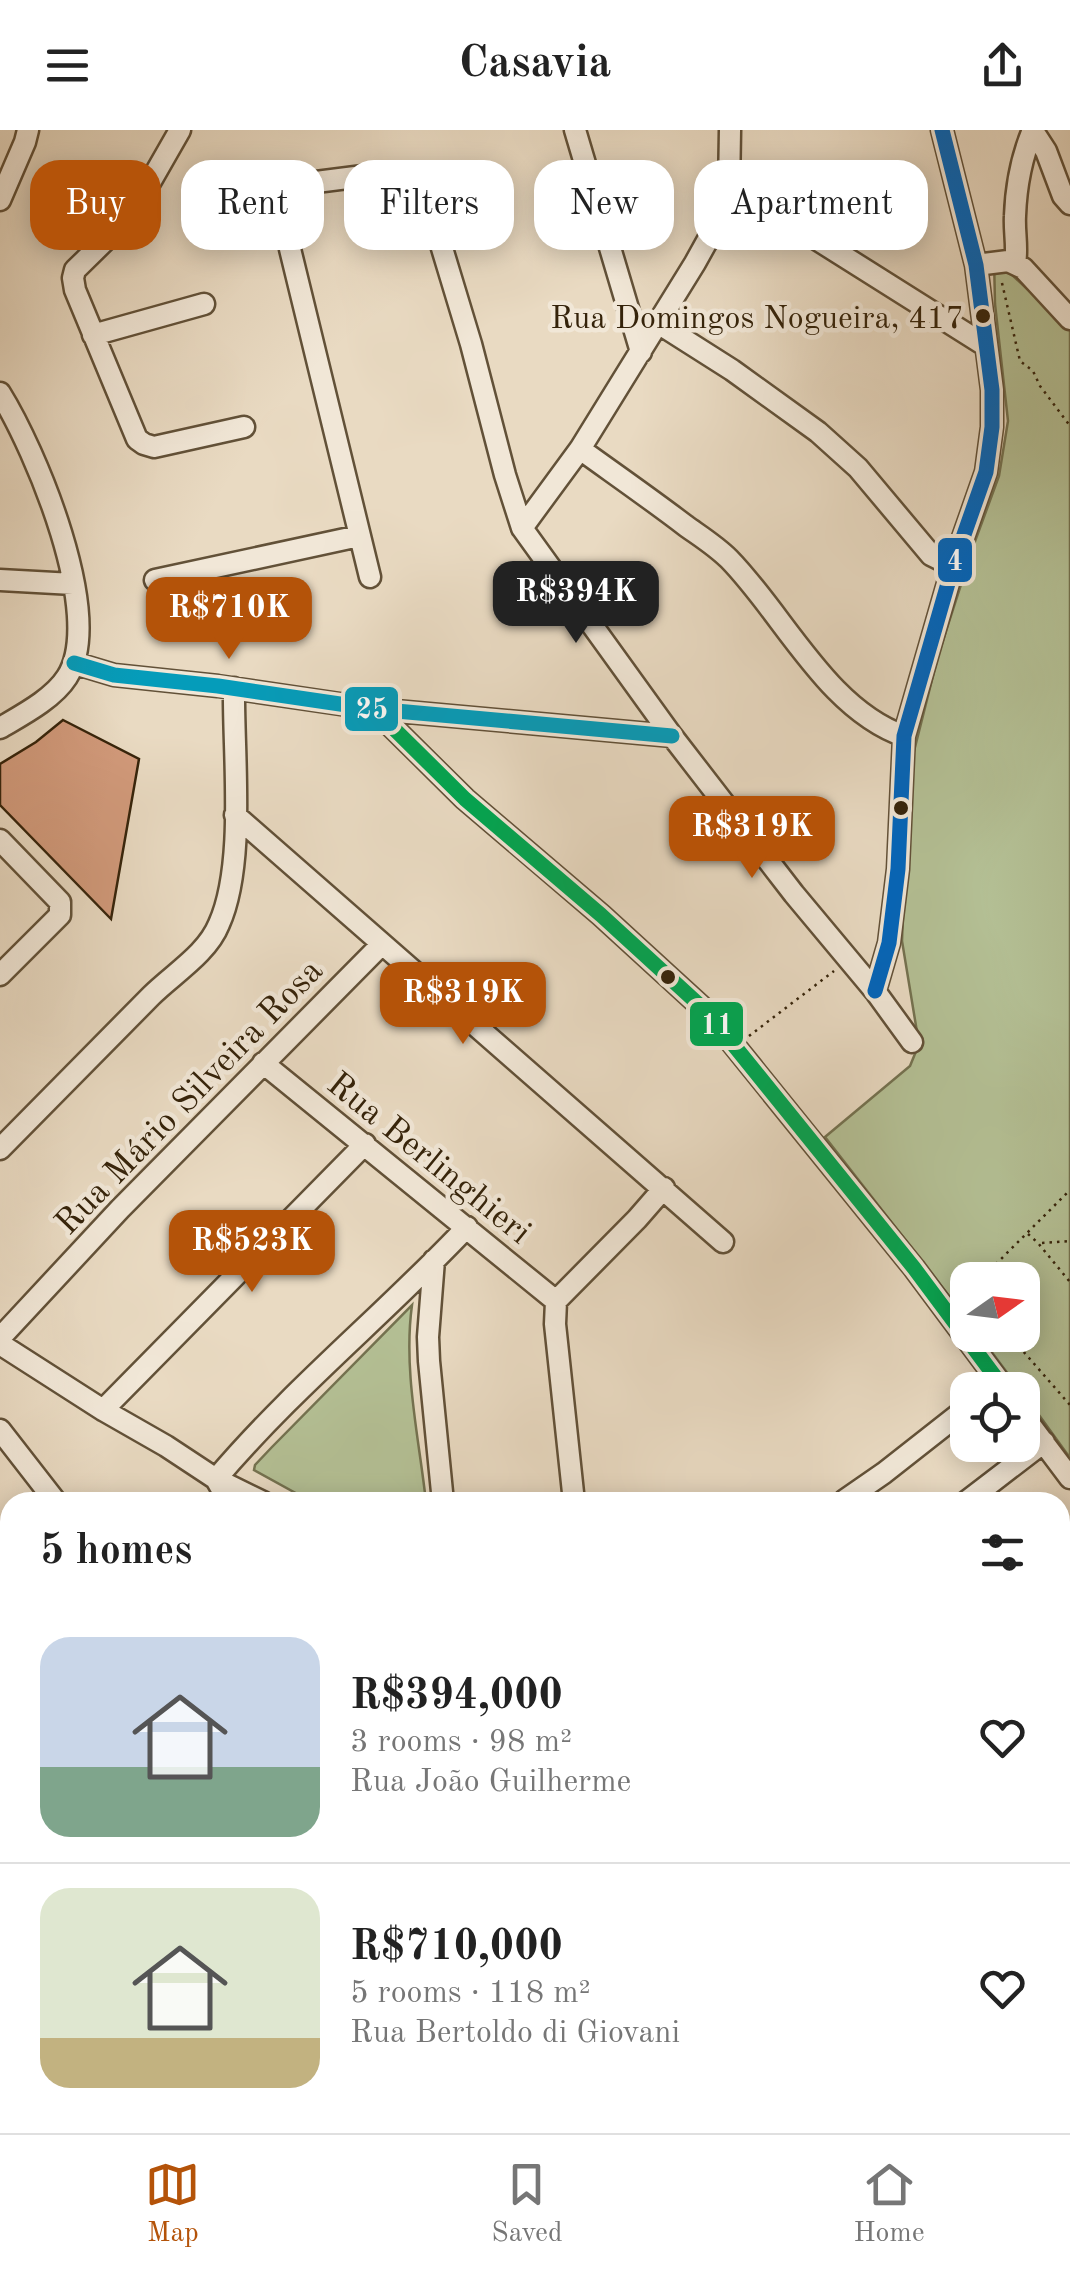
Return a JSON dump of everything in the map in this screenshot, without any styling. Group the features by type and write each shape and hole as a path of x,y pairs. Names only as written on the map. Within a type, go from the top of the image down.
{"street":[{"path":"0,200 28,130"},
{"path":"180,130 140,200 122,224 75,270 75,290 137,439 154,447 244,427"},
{"path":"574,130 641,352"},
{"path":"730,130 730,160"},
{"path":"875,991 889,943 898,868 904,736 986,472 992,427 992,390 976,265 942,130"},
{"path":"1015,264 1016,203 1023,160 1033,131"},
{"path":"1033,131 1070,204"},
{"path":"370,577 290,249 289,229 290,212 298,195 316,182 372,175 395,182 417,198 436,225 522,528 672,736 912,1042"},
{"path":"522,528 580,450 701,250"},
{"path":"834,250 986,346"},
{"path":"976,265 1008,261 1015,264 1032,276 1070,319"},
{"path":"93,336 204,304"},
{"path":"658,324 732,370 818,432 858,468 931,555 954,566"},
{"path":"0,392 8,419 49,496 60,527 74,584 78,633 74,663 64,682 0,728"},
{"path":"580,450 726,556 850,703 870,720 904,736"},
{"path":"155,580 359,536"},
{"path":"0,580 74,584"},
{"path":"74,663 114,675 374,709 672,736"},
{"path":"0,1149 212,939 226,904 231,876 235,815 234,688"},
{"path":"374,709 465,799 707,1012 950,1295"},
{"path":"235,815 723,1242"},
{"path":"0,840 60,902 61,909 0,975"},
{"name":"Rua Mário Silveira Rosa","path":"0,1341 120,1210 382,944"},
{"name":"Rua Berlinghieri","path":"264,1063 556,1301"},
{"path":"103,1410 365,1144"},
{"path":"573,1492 556,1301 664,1188"},
{"path":"216,1478 307,1382 466,1228"},
{"path":"434,1260 428,1337 442,1492"},
{"path":"0,1341 103,1410 243,1492"},
{"path":"857,1492 950,1420"},
{"path":"0,1430 48,1492"},
{"path":"1040,1437 1070,1478"},
{"path":"979,1492 1044,1442"},
{"path":"216,1478 224,1492"}],"path":[{"path":"1015,264 1000,271 1020,361 1033,370 1070,426"},
{"path":"737,1047 849,961"},
{"path":"998,1262 1070,1190"},
{"path":"1027,1234 1070,1282"},
{"path":"1038,1243 1070,1241"},
{"path":"1023,1352 1070,1405"}],"green space":[{"path":"994,258 1070,329 1070,1458 1040,1417 1040,1372 1007,1372 992,1352 1040,1352 1040,1262 950,1262 950,1297 825,1137 910,1066 919,1044 902,941 908,775 938,656 999,476 1008,421"},
{"path":"412,1305 409,1354 425,1492 294,1492 254,1470"}],"building":[{"path":"63,720 139,759 111,919 0,805 0,764"}],"transit line":[{"name":"4","path":"875,991 889,943 898,869 904,736 953,566 986,472 992,427 992,390 976,265 942,130"},
{"name":"25","path":"74,663 114,675 374,709 672,736"},
{"name":"11","path":"374,709 465,799 707,1012 914,1268 992,1372"}],"place":[{"name":"Rua Domingos Nogueira, 417","path":"983,316"}]}
